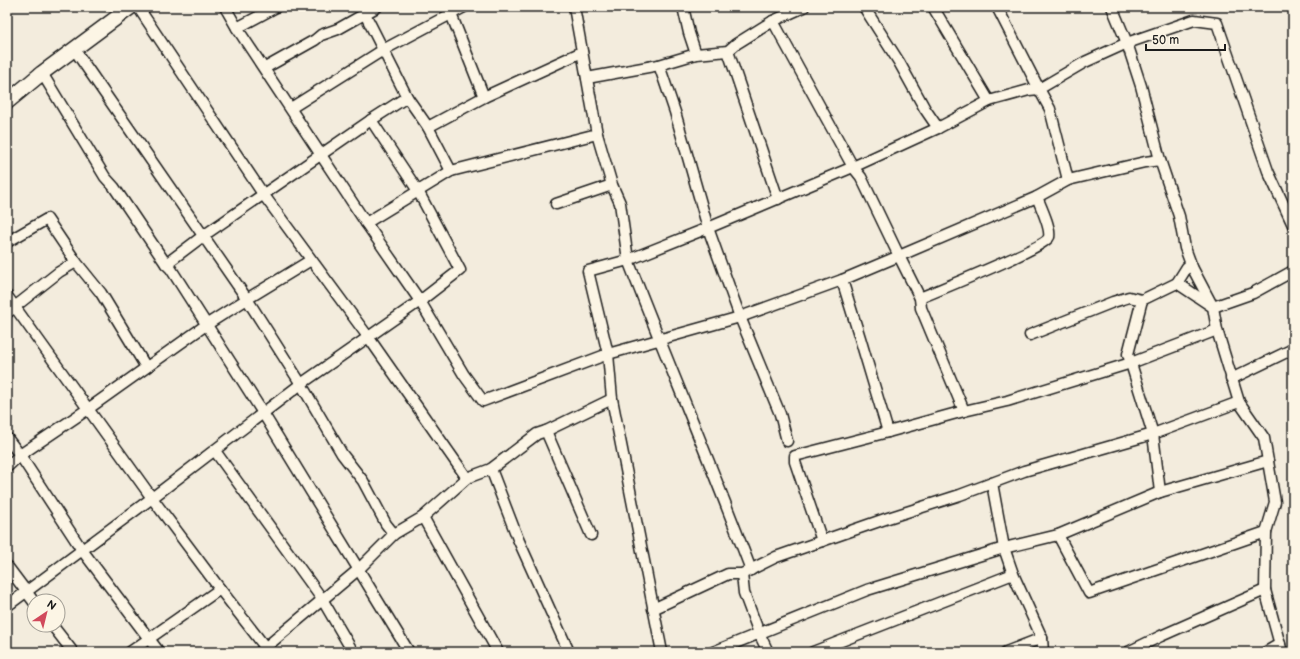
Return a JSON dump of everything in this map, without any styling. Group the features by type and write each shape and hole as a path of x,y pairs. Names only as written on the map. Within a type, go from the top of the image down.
{"main road":[{"path":"8,100 74,48 131,7"}],"street":[{"path":"138,7 263,194 369,338 467,478"},
{"path":"225,7 237,28 265,68 366,223 420,301 464,375 483,401 608,354 660,341 740,317 842,280 1037,197 1068,180 1145,162 1160,160"},
{"path":"237,28 276,7"},
{"path":"265,68 315,40 321,34 338,29 377,7"},
{"path":"291,108 383,50 464,7"},
{"path":"574,7 597,134 612,185 620,204 628,260 660,341 746,572 744,593 759,634 768,652"},
{"path":"683,7 696,54"},
{"path":"587,78 660,65 696,54 728,51 736,44 773,21 804,7"},
{"path":"864,7 938,128"},
{"path":"932,7 989,101"},
{"path":"997,7 1050,110 1068,180"},
{"path":"1112,7 1127,43 1141,86 1160,160 1179,216 1185,248 1192,267 1213,307 1217,330 1239,402 1264,438 1275,502 1266,532 1265,590 1281,648 1266,652"},
{"path":"365,14 408,97 428,127 451,171"},
{"path":"451,14 484,97"},
{"path":"662,652 612,399 608,354 588,271 628,260 708,228 853,167 938,128 989,101 1029,90 1040,89 1086,62 1127,43 1194,20 1217,23 1268,171 1293,225"},
{"path":"773,21 853,167 861,177 920,298 921,308 964,411"},
{"path":"74,48 247,299 301,384 342,454 363,481 386,524 394,534"},
{"path":"728,51 778,199"},
{"path":"428,127 484,97 582,52"},
{"path":"660,65 708,228 740,317 780,414 787,441"},
{"path":"42,73 105,177 114,187 166,264 171,269 263,413 409,652"},
{"path":"166,264 263,194 371,120 408,97"},
{"path":"7,606 215,451 301,384 369,338 460,270 418,191 371,120"},
{"path":"366,223 451,171 597,134"},
{"path":"556,204 612,185"},
{"path":"920,298 1029,251 1048,240 1048,228 1037,197"},
{"path":"7,242 46,219 76,262 101,293 146,368"},
{"path":"7,467 20,455 88,409 206,325 311,260"},
{"path":"11,311 59,272 76,262"},
{"path":"1030,335 1129,297 1142,300 1177,283 1187,267 1192,267"},
{"path":"1213,307 1253,293 1293,271"},
{"path":"842,280 888,432"},
{"path":"1177,283 1213,307"},
{"path":"7,296 11,311 88,409 265,650 322,599 359,569 394,534 423,517 467,478 491,469 537,434 612,399"},
{"path":"1142,300 1128,354 1154,434 1160,492"},
{"path":"822,541 795,462 795,456 1007,401 1131,363 1217,330"},
{"path":"1231,379 1293,349"},
{"path":"653,610 728,574 746,572 776,557 992,484 1024,471 1154,434 1239,402"},
{"path":"546,430 591,535"},
{"path":"7,438 20,455 82,550 159,652"},
{"path":"215,451 322,599 353,652"},
{"path":"713,652 867,590 1004,548 1058,536 1160,492 1268,461"},
{"path":"491,469 518,539 569,652"},
{"path":"992,484 1004,548 1013,574 1042,638 1042,652"},
{"path":"423,517 498,652"},
{"path":"1058,536 1088,593 1266,532"},
{"path":"7,566 26,592"},
{"path":"813,652 1013,574"},
{"path":"130,652 220,589"},
{"path":"1128,652 1265,590"},
{"path":"58,633 73,652"},
{"path":"1006,652 1042,638"}]}
